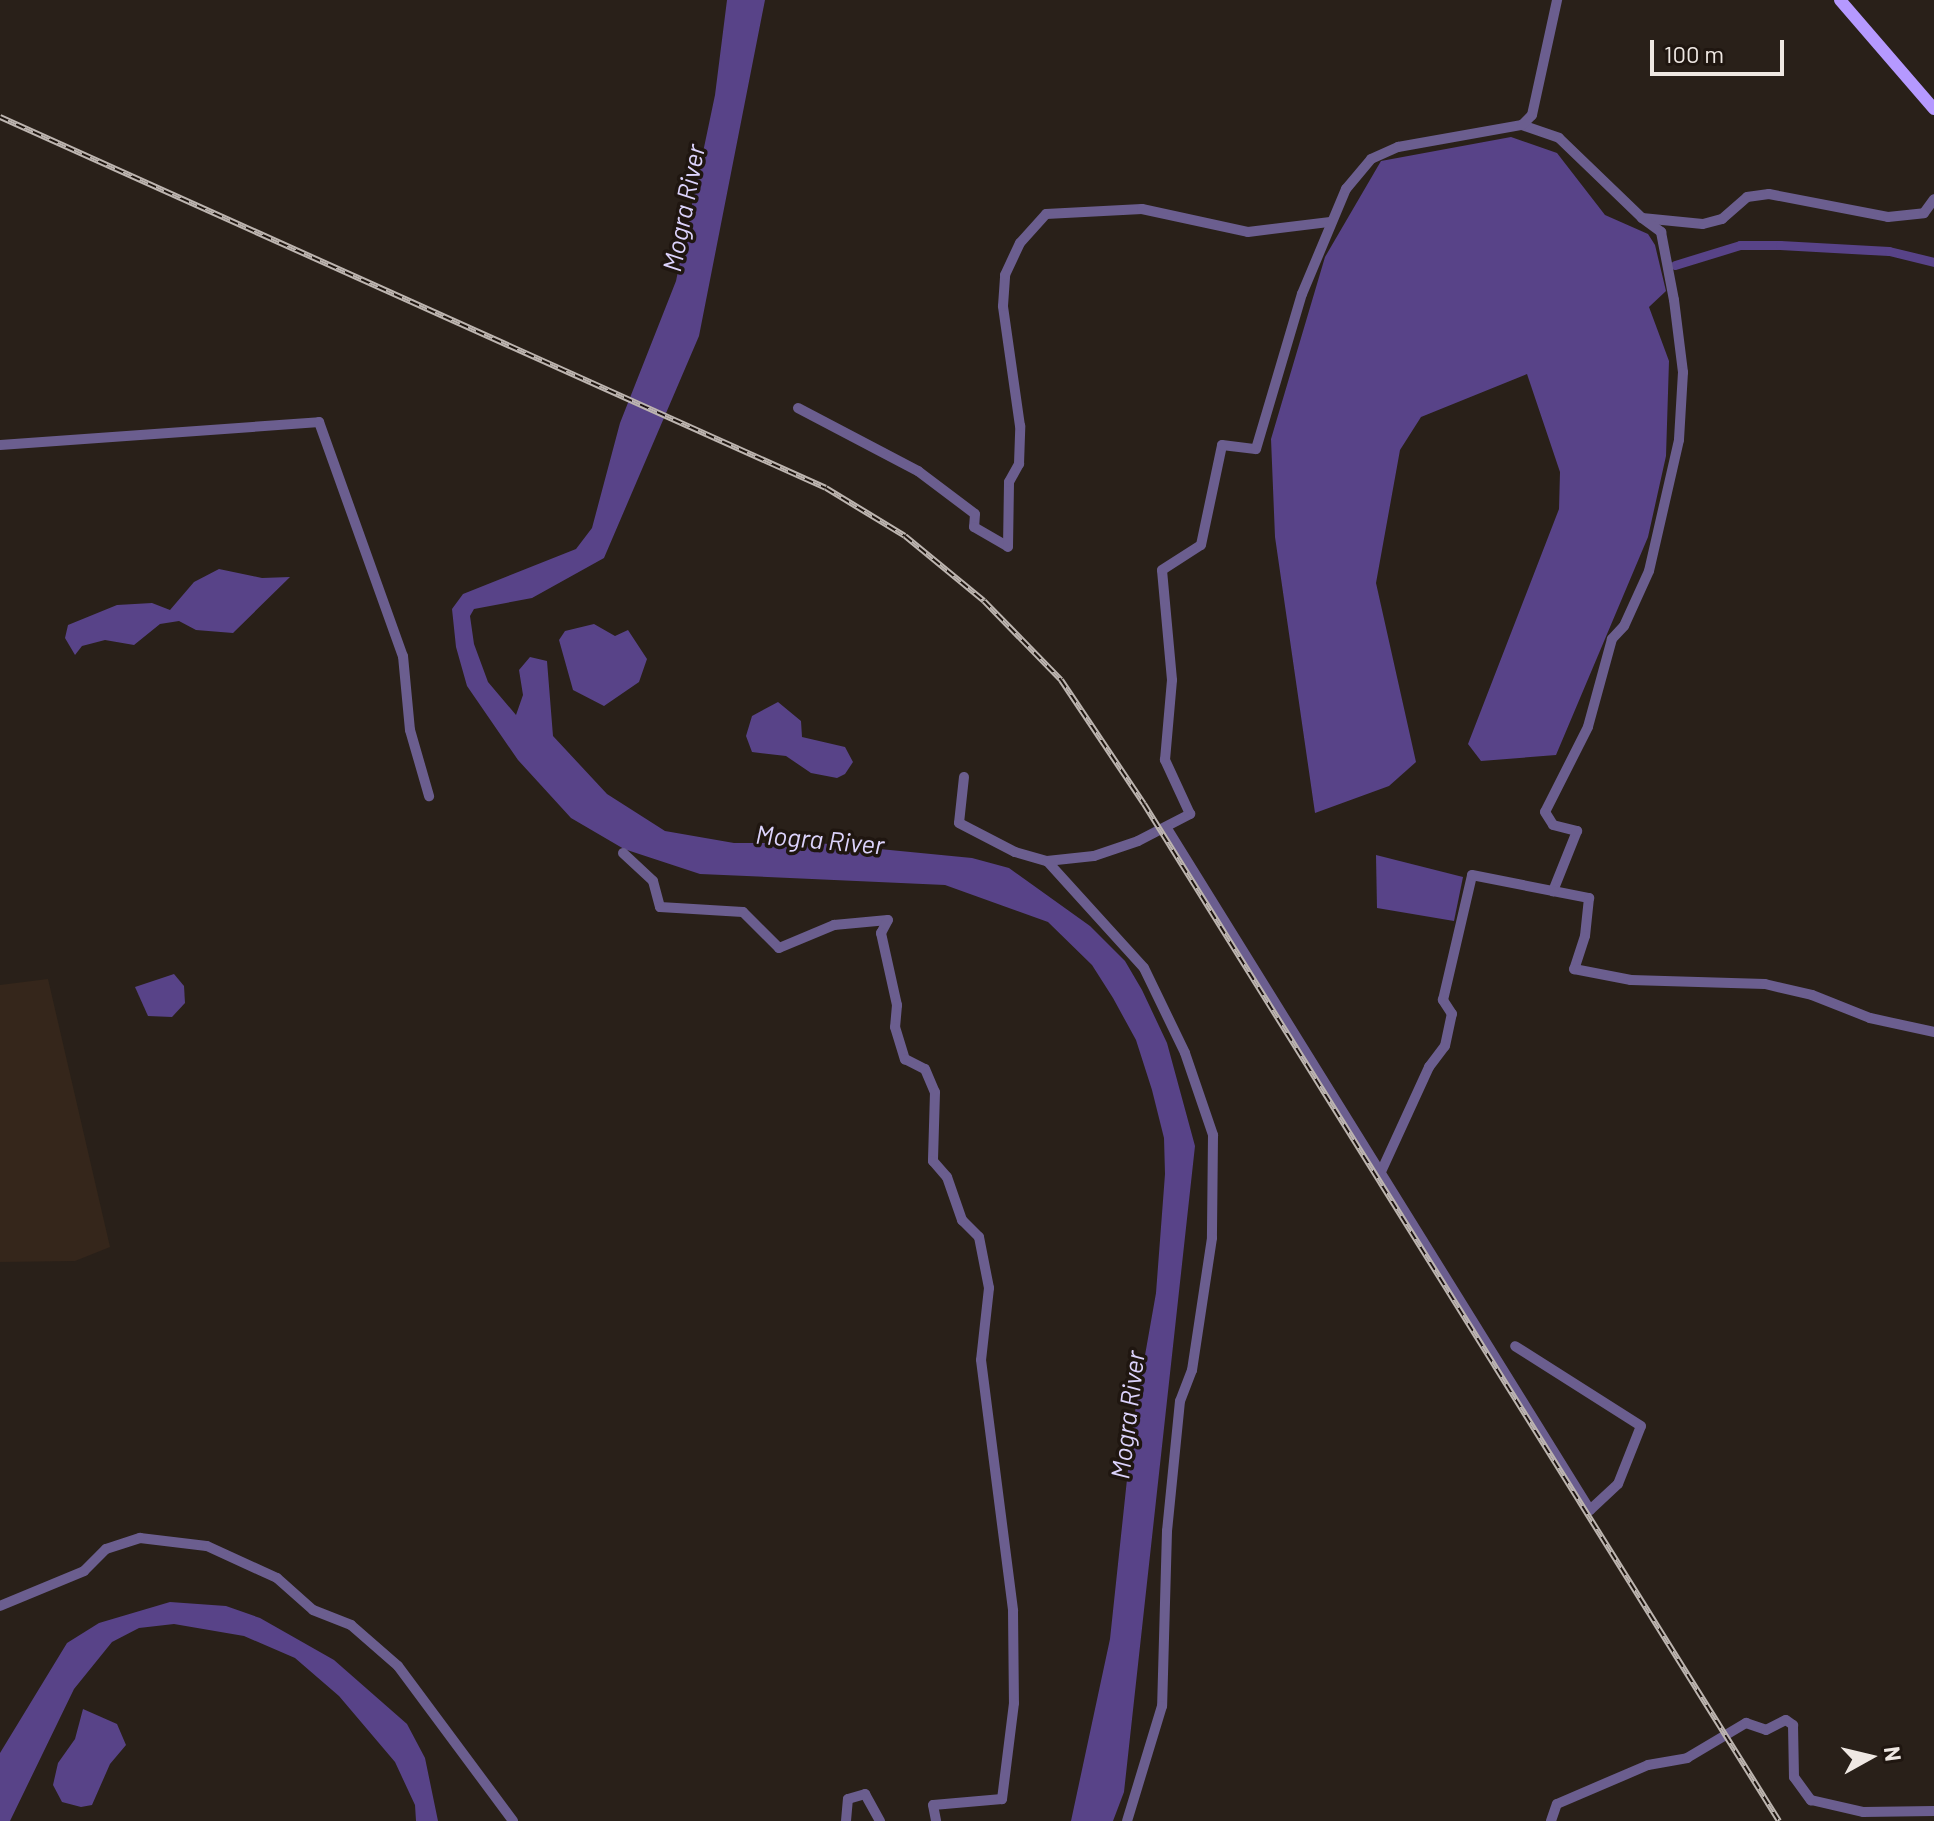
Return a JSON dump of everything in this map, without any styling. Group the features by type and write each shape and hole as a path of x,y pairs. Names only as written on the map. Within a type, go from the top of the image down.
{"main road":[{"path":"1840,0 1934,109"}],"street":[{"path":"1522,125 1532,115 1557,0"},
{"path":"964,777 959,823 1015,852 1047,861 1094,856 1190,814 1165,760 1172,680 1162,570 1201,545 1222,445 1256,449 1302,294 1330,222 1346,189 1371,159 1398,147 1522,125 1559,138 1642,218 1661,232 1683,372 1679,440 1649,571 1624,626 1612,639 1588,727 1545,812 1553,825 1577,831 1553,891"},
{"path":"1642,218 1703,224 1722,219 1747,197 1769,194 1888,217 1924,213 1934,199"},
{"path":"798,408 918,471 975,514 974,527 1008,547 1009,482 1019,464 1020,426 1003,306 1005,275 1020,243 1046,214 1142,209 1248,232 1330,222"},
{"path":"0,445 319,422 403,656 410,730 429,796"},
{"path":"1166,827 1590,1510 1618,1484 1641,1426 1515,1346"},
{"path":"623,853 653,881 660,907 743,912 779,948 834,925 888,920 881,933 897,1005 895,1027 905,1059 925,1069 935,1092 933,1161 947,1177 962,1220 979,1237 989,1288 981,1360 1013,1611 1014,1703 1002,1799 933,1805 936,1821"},
{"path":"1047,861 1144,968 1185,1053 1213,1135 1212,1238 1192,1370 1180,1401 1167,1531 1162,1706 1127,1821"},
{"path":"1380,1174 1429,1067 1445,1046 1452,1014 1443,1000 1472,875 1589,898 1585,936 1574,969 1631,980 1765,984 1934,1032"},
{"path":"0,1606 84,1571 106,1549 140,1538 207,1546 277,1578 313,1610 351,1625 398,1666 513,1821"},
{"path":"1551,1821 1557,1804 1648,1765 1687,1758 1746,1723 1766,1730 1786,1720 1793,1725 1794,1777 1811,1800 1863,1812 1934,1811"},
{"path":"846,1821 848,1799 865,1794 880,1821"}],"shaded area":[{"path":"727,0 765,0 699,336 604,558 532,598 474,609 470,616 474,644 488,682 516,715 523,695 519,670 530,657 547,661 553,736 607,794 665,831 734,843 818,843 972,858 1009,868 1090,926 1125,961 1142,990 1167,1043 1195,1146 1124,1792 1113,1821 1071,1821 1110,1639 1133,1423 1156,1293 1165,1174 1164,1138 1152,1090 1136,1040 1113,998 1092,965 1048,922 945,885 700,874 624,849 571,818 518,760 467,686 456,647 452,609 463,594 576,549 592,528 620,423 676,281 715,95"},
{"path":"1511,137 1557,153 1605,215 1648,234 1655,245 1666,291 1649,307 1669,361 1666,456 1648,537 1556,755 1481,761 1468,744 1559,509 1560,472 1527,374 1421,417 1400,450 1376,583 1416,762 1389,786 1315,813 1275,537 1271,439 1325,257 1381,161"},
{"path":"219,569 262,578 290,577 233,633 196,630 179,621 160,624 134,645 105,640 82,646 75,655 65,638 68,625 117,605 152,603 170,610 194,582"},
{"path":"594,624 615,636 628,630 647,659 639,682 604,706 573,690 559,640 565,631"},
{"path":"778,702 801,721 802,737 845,747 853,762 845,774 837,778 811,773 786,756 752,752 746,736 752,716"},
{"path":"1376,855 1463,877 1454,921 1377,908"},
{"path":"174,974 184,986 185,1003 172,1017 148,1016 135,987"},
{"path":"48,979 110,1247 75,1261 0,1262 0,985"},
{"path":"170,1602 226,1606 260,1618 334,1660 407,1724 425,1758 438,1821 416,1821 415,1805 395,1762 339,1696 295,1658 244,1636 174,1624 139,1628 112,1642 74,1689 10,1821 0,1821 0,1753 67,1643 99,1623"},
{"path":"83,1709 117,1724 126,1745 110,1764 92,1805 81,1807 62,1802 53,1785 58,1763 75,1739"}],"waterway":[{"path":"1675,265 1740,245 1889,251 1934,262"}],"railway":[{"path":"0,117 826,488 905,536 984,601 1061,680 1144,804 1779,1821"}],"water label":[{"name":"Mogra River","path":"683,208"},
{"name":"Mogra River","path":"820,839"},
{"name":"Mogra River","path":"1127,1415"}]}
